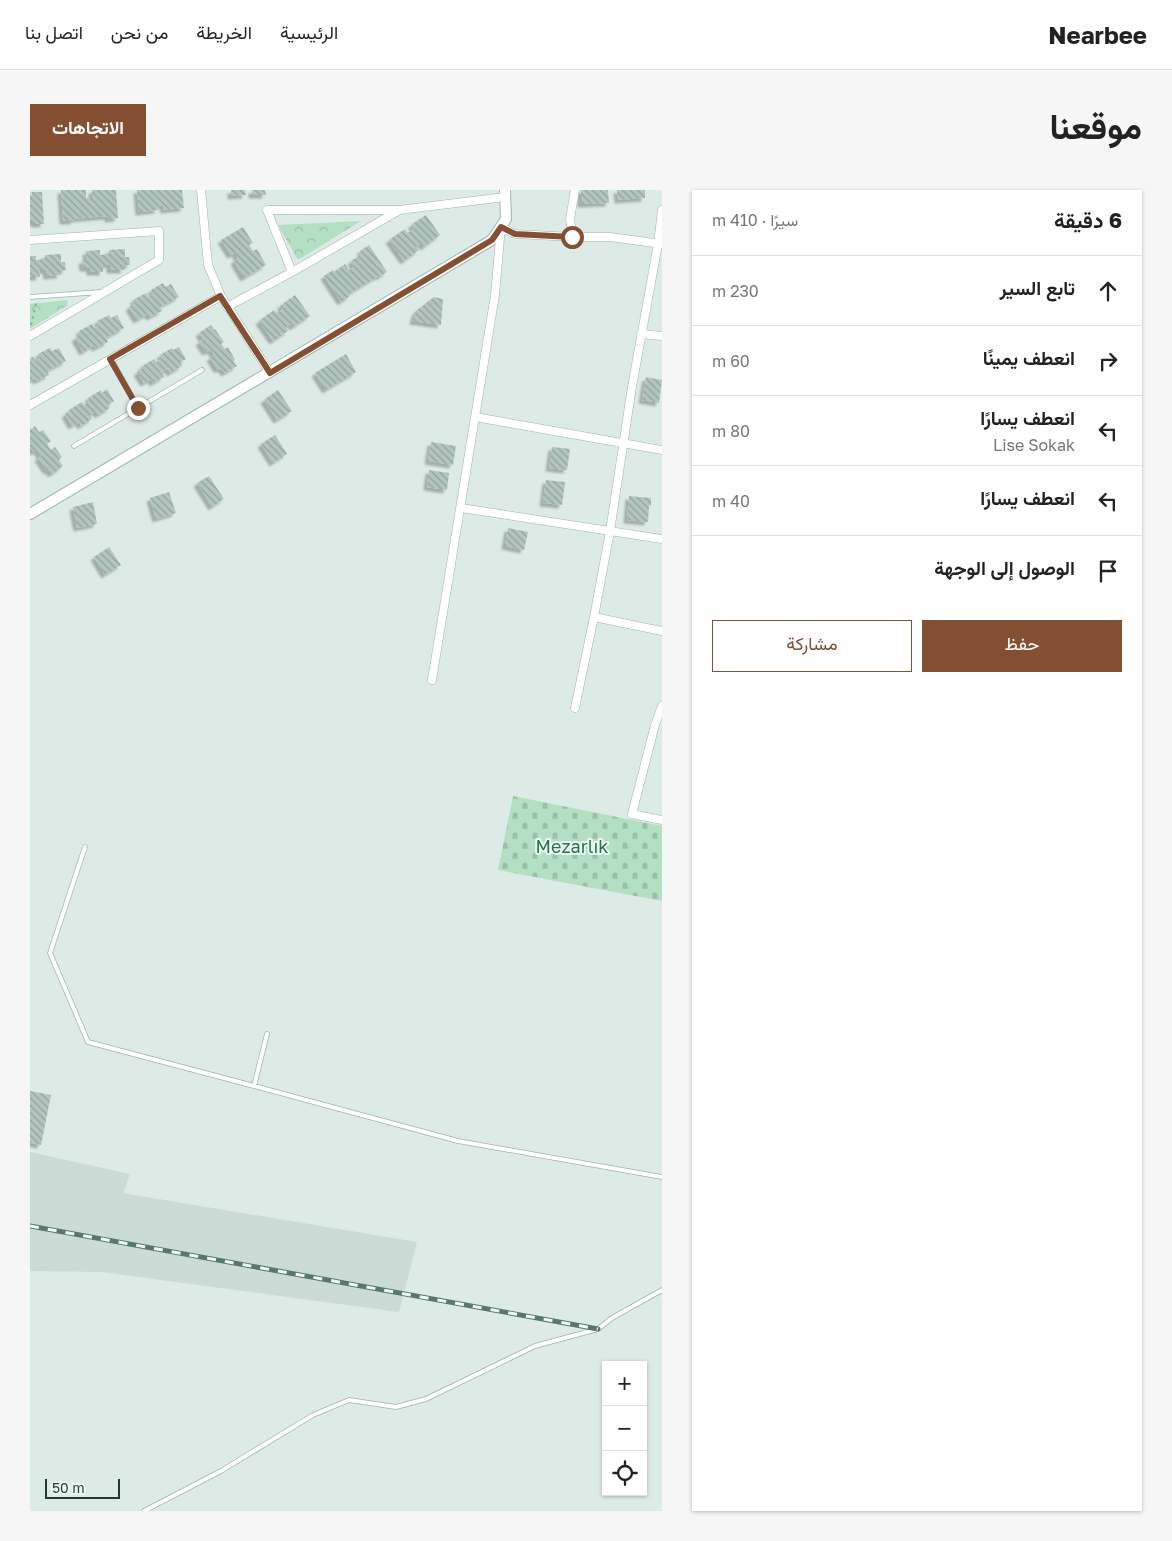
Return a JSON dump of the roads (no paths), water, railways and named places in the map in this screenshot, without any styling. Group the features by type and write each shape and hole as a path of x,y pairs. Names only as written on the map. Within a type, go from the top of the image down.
{"street":[{"path":"201,190 208,265 220,296 270,373"},
{"path":"572,237 570,219 575,190"},
{"path":"30,514 492,240 506,219 505,193 399,210 268,210 292,272"},
{"path":"228,306 292,272 399,210"},
{"path":"575,708 610,531 641,334 660,244 662,210"},
{"path":"501,227 515,234 610,237 660,244"},
{"path":"432,680 496,295 501,227"},
{"path":"30,240 159,231 159,260 30,336"},
{"path":"30,405 220,296"},
{"path":"641,334 662,336"},
{"path":"475,418 662,450"},
{"path":"460,508 662,539"},
{"path":"594,617 662,631"},
{"path":"662,706 655,725 632,814 662,820"}],"lane":[{"path":"30,297 105,292"},
{"path":"110,359 138,408"},
{"path":"74,446 202,370"},
{"path":"85,847 50,953 88,1042 458,1141 662,1177"},
{"path":"254,1086 267,1034"},
{"path":"144,1511 221,1471 313,1415 349,1400 396,1407 426,1399 535,1346 598,1329 612,1318 662,1290"}],"railway":[{"path":"30,1226 598,1329"}],"park label":[{"name":"Mezarlık","path":"572,846"}]}
